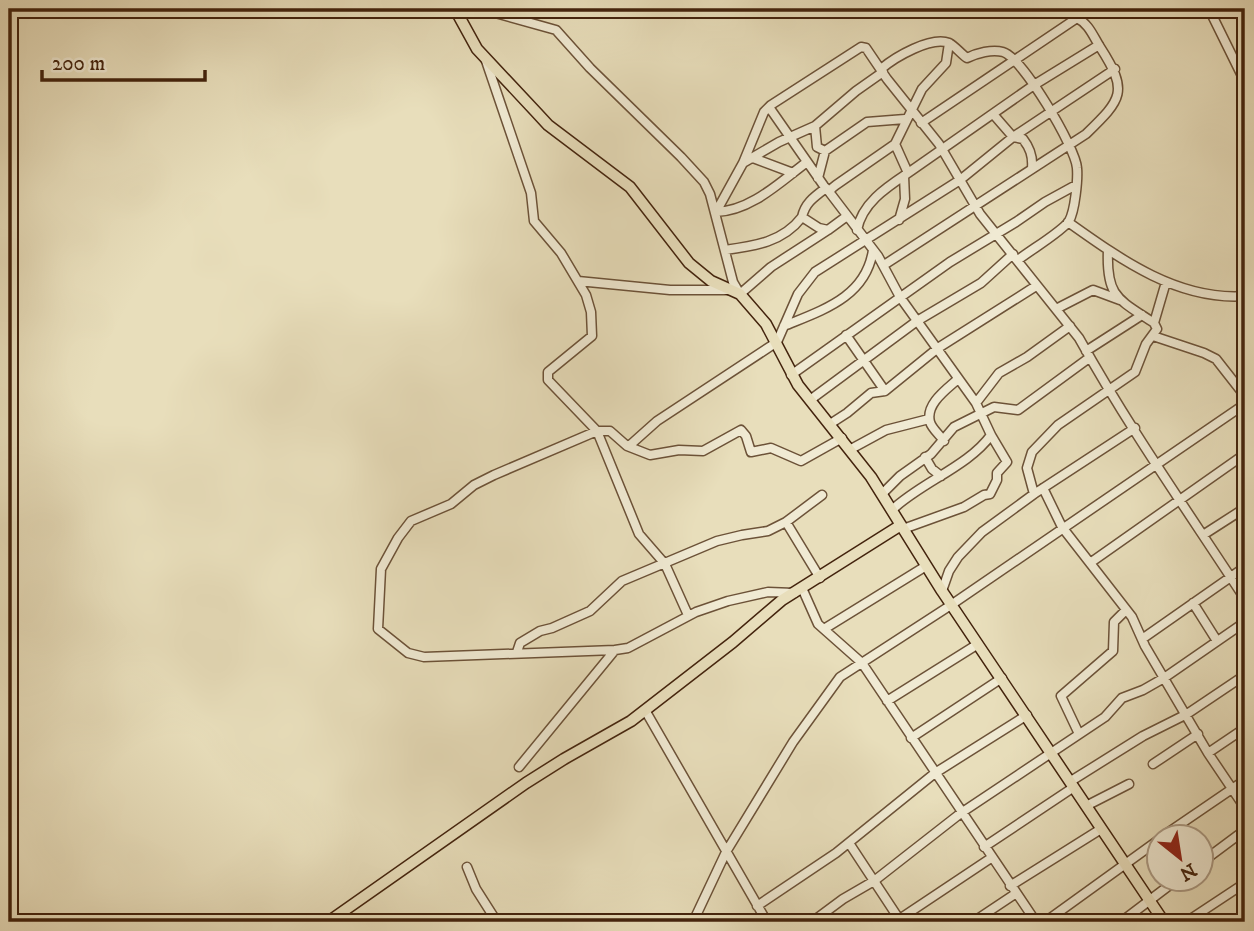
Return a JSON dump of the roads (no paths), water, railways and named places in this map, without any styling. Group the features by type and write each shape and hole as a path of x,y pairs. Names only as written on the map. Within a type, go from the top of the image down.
{"main road":[{"path":"455,9 485,58 548,125 630,187 689,263 711,281 736,292 766,324 791,375 851,449 882,494 951,605 1164,922"},
{"path":"328,922 526,783 645,710 782,600 902,527"}],"street":[{"path":"481,9 556,30 590,68 639,114 704,182 716,212 736,292"},
{"path":"1209,9 1245,82"},
{"path":"884,265 1086,134 1110,111 1118,96 1115,69 1088,26 1077,18 921,123"},
{"path":"743,163 815,126 882,70 918,46 949,43 967,58 978,52 1003,52 1014,58 1050,111 1078,166 1068,222 981,283 917,321 810,400"},
{"path":"725,250 760,244 783,236 802,217 804,208 810,201 895,144 922,89 946,63 949,43"},
{"path":"857,230 877,194 1034,85 1099,46"},
{"path":"716,212 743,163 764,112 861,47 866,48 942,150 975,206 1070,326 1245,599"},
{"path":"485,58 531,193 534,221 561,253 586,295 591,312 592,336 548,372 548,380 597,432 639,534 665,564 688,615"},
{"path":"629,446 657,421 777,342 798,294 815,272 960,180 1013,137 1115,69"},
{"path":"769,107 818,178 884,265 900,297 976,403 1007,462 997,473 997,480 990,494 964,507 902,527"},
{"path":"993,114 1013,137 1023,139 1033,160 1032,168"},
{"path":"818,178 825,151 867,122 905,119"},
{"path":"815,126 817,147 825,151"},
{"path":"895,144 906,174 905,199 899,220"},
{"path":"753,158 793,173"},
{"path":"716,212 730,212 760,198 807,162"},
{"path":"791,375 950,262 1076,185"},
{"path":"578,281 696,292 736,292 847,216"},
{"path":"802,217 819,228 828,230"},
{"path":"1068,222 1148,274 1186,291 1226,298 1245,296"},
{"path":"783,236 787,256"},
{"path":"784,326 817,312 856,288 869,269 873,250"},
{"path":"1108,250 1109,279 1120,300"},
{"path":"1154,324 1166,282"},
{"path":"830,424 871,393 885,391 938,348 1036,286"},
{"path":"1034,494 1027,468 1032,452 1058,425 1135,372 1146,344 1157,329 1120,300 1093,290 1056,309"},
{"path":"882,494 900,476 931,454 954,427 994,407 1018,410 1142,315"},
{"path":"976,403 999,373 1027,357 1070,326"},
{"path":"846,335 885,391"},
{"path":"1153,336 1216,359 1245,396"},
{"path":"929,419 934,403 958,379"},
{"path":"693,922 726,852 793,741 840,677 951,605 1245,404"},
{"path":"929,419 944,441"},
{"path":"851,449 886,430 929,419"},
{"path":"942,591 948,571 967,546 982,532 1034,494 1135,428"},
{"path":"842,438 801,461 771,448 751,452 741,430 703,451 679,450 650,455 629,446 610,431 597,432 494,475 474,485 451,504 411,521 381,569 378,629 408,653 424,657 615,650 628,648 688,615 744,596 798,590 824,629 862,663 1036,922"},
{"path":"892,510 912,492 965,459 991,435"},
{"path":"1090,563 1245,454"},
{"path":"925,457 932,469 941,476"},
{"path":"1043,488 1062,527 1126,610 1208,752 1245,808"},
{"path":"517,652 520,643 540,631 590,611 622,581 718,541 768,531 786,522 822,495"},
{"path":"1203,535 1245,508"},
{"path":"786,522 820,578"},
{"path":"824,629 926,566"},
{"path":"1142,639 1245,567"},
{"path":"1194,603 1217,641"},
{"path":"1079,734 1061,696 1113,652 1114,622 1126,610"},
{"path":"812,922 874,881 961,813 1105,717 1122,698 1164,678 1245,622"},
{"path":"887,701 978,644"},
{"path":"519,768 615,650"},
{"path":"984,847 1143,736 1187,715 1245,675"},
{"path":"911,738 1002,678"},
{"path":"645,710 767,922"},
{"path":"757,906 849,843 934,773 1027,715"},
{"path":"1208,752 1245,728"},
{"path":"1153,764 1198,734"},
{"path":"1184,822 1245,780"},
{"path":"1086,806 1129,784"},
{"path":"973,922 1013,890 1101,829"},
{"path":"1216,852 1245,830"},
{"path":"849,843 898,921 991,858"},
{"path":"1045,922 1146,848"},
{"path":"467,867 497,922"},
{"path":"1186,922 1245,883"},
{"path":"1121,922 1161,892"}]}
